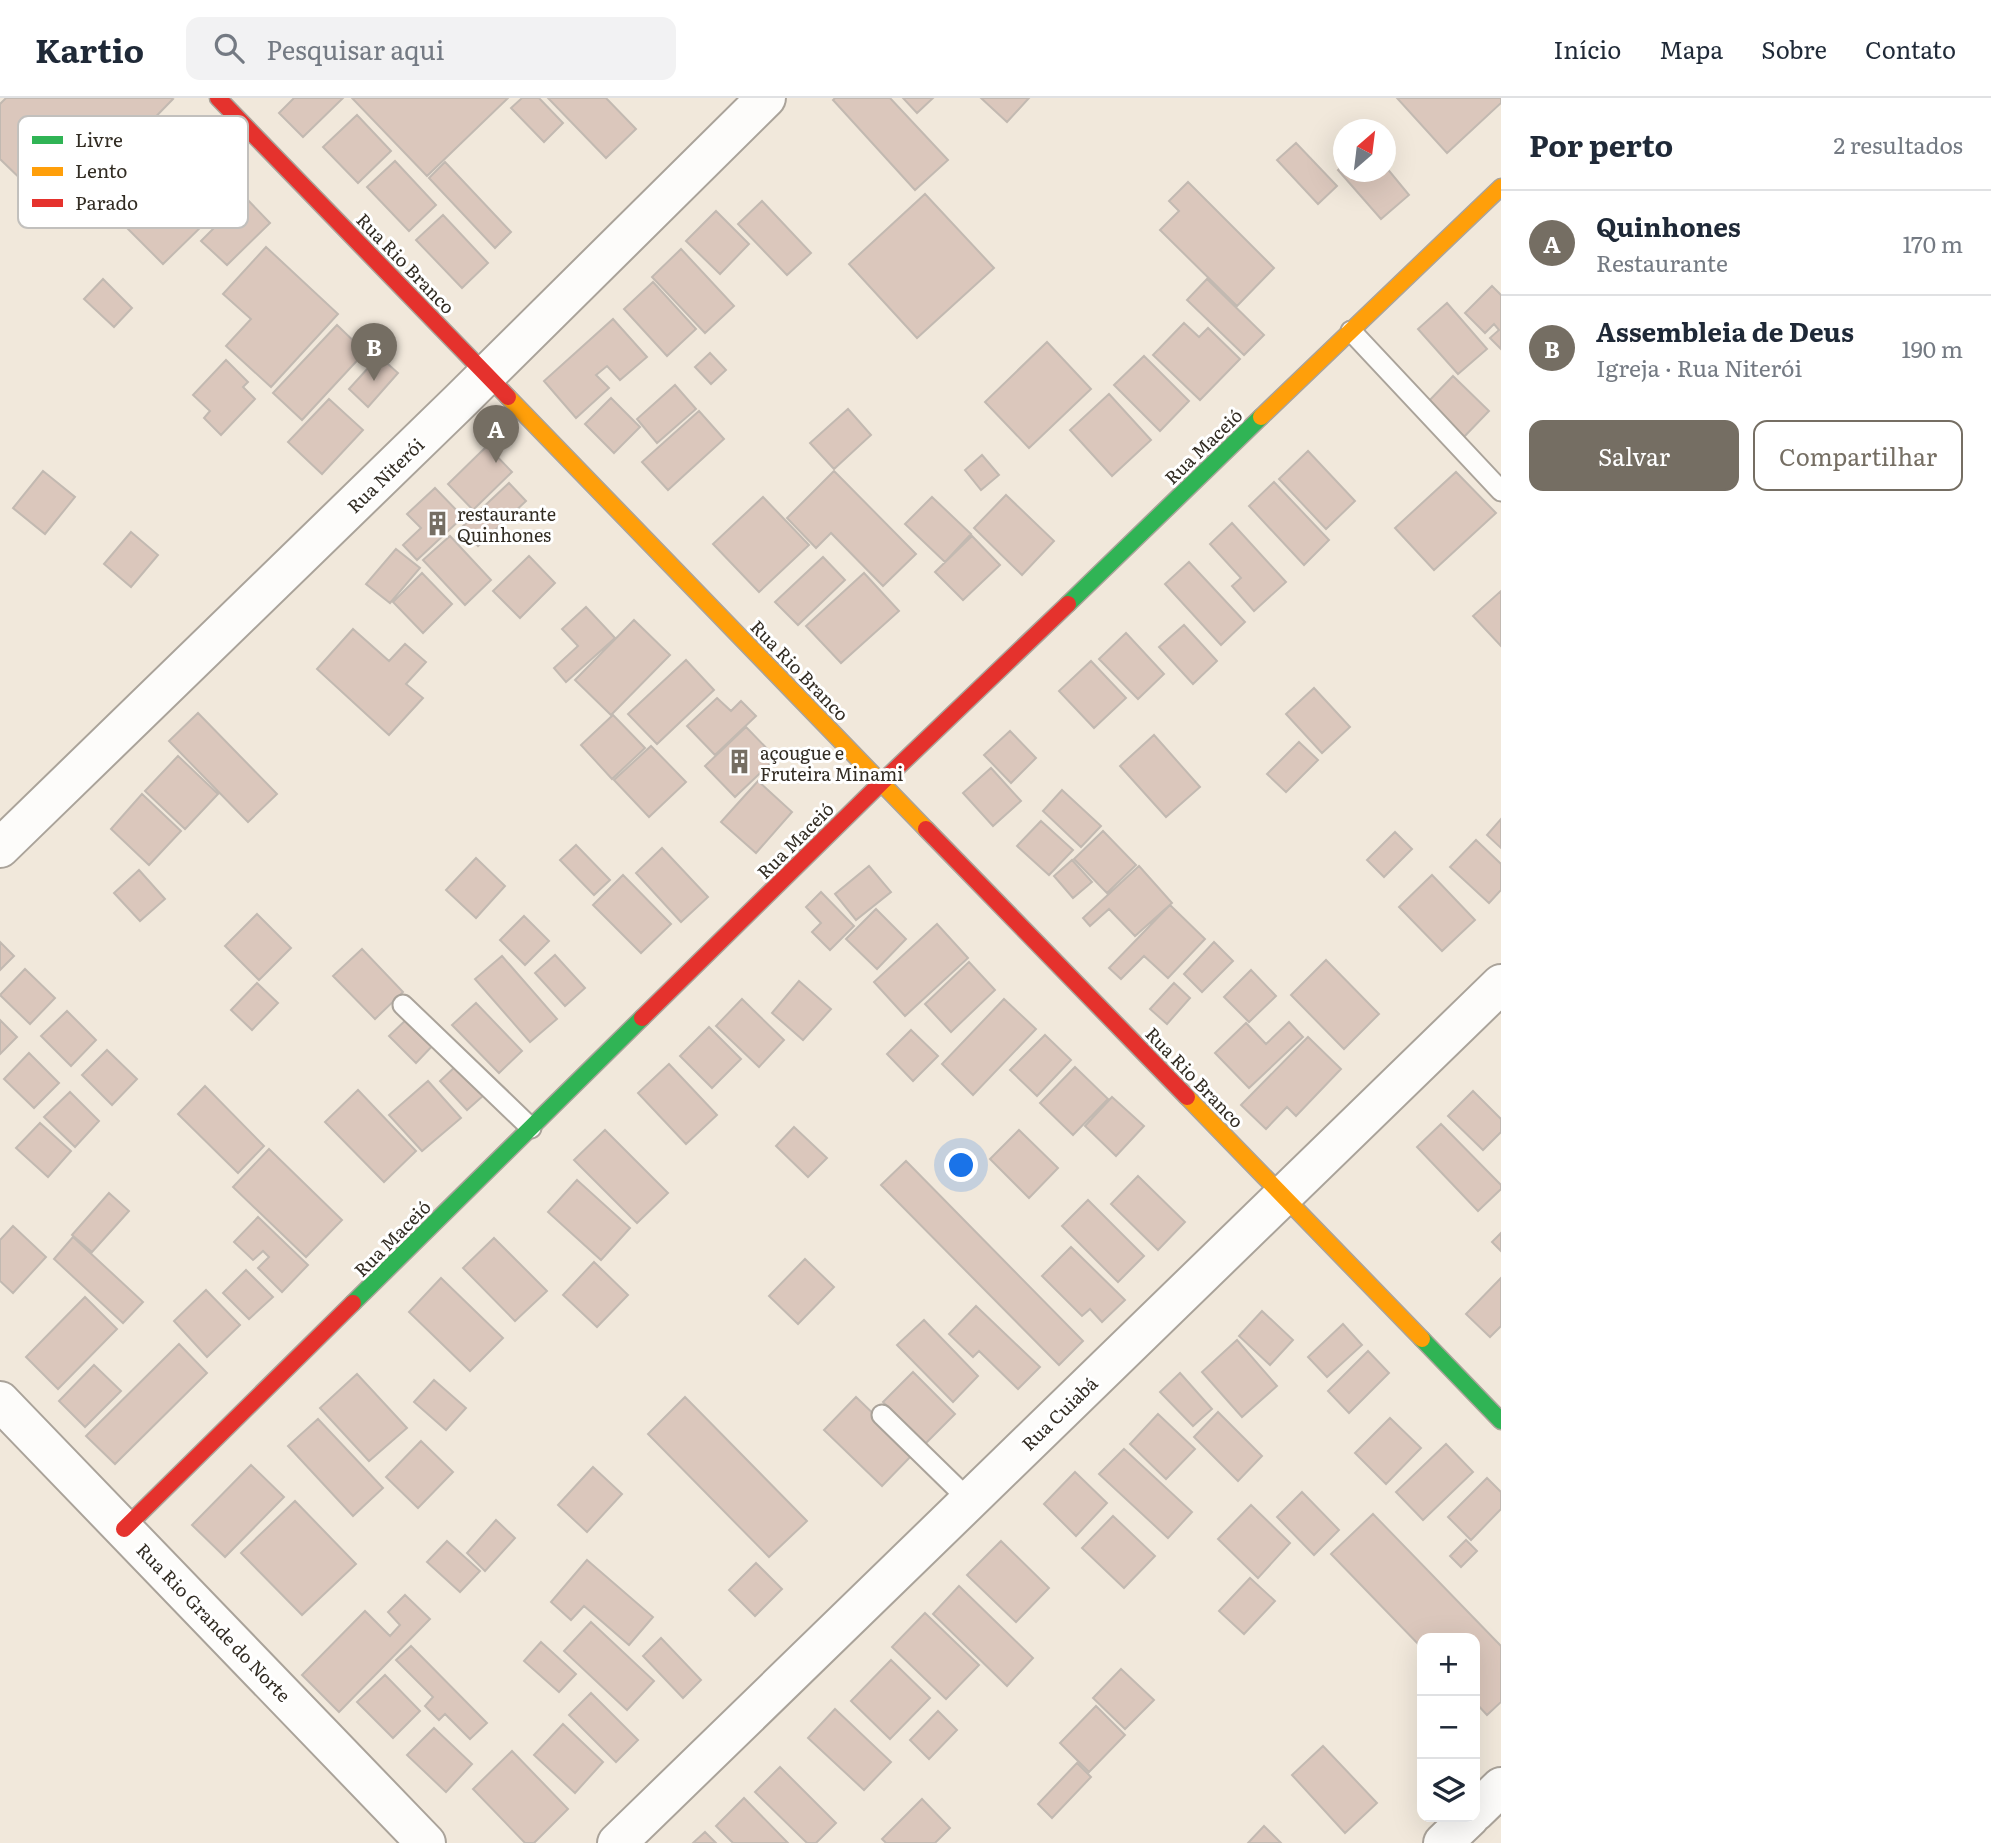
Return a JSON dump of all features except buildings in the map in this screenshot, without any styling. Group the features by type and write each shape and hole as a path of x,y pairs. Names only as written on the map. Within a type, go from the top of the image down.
{"street":[{"name":"Rua Rio Branco","path":"218,98 235,116"},
{"name":"Rua Niterói","path":"0,848 487,375 766,98"},
{"name":"Rua Rio Branco","path":"248,129 1501,1421"},
{"name":"Rua Maceió","path":"124,1529 882,782 1501,187"},
{"name":"Rua Cuiabá","path":"617,1843 1501,984"},
{"name":"Rua Rio Grande do Norte","path":"0,1401 426,1843"},
{"path":"1480,1807 1501,1787"},
{"path":"1443,1843 1465,1822"}],"lane":[{"path":"1351,331 1501,491"},
{"path":"403,1005 531,1128"},
{"path":"882,1415 969,1500"}],"traffic: fast":[{"path":"1068,604 1261,417"},
{"path":"353,1303 642,1018"},
{"path":"1422,1339 1501,1421"}],"traffic: slow":[{"path":"1261,417 1501,187"},
{"path":"508,397 926,829"},
{"path":"1187,1097 1422,1339"}],"traffic: jam":[{"path":"218,98 235,116"},
{"path":"248,129 508,397"},
{"path":"642,1018 1068,604"},
{"path":"926,829 1187,1097"},
{"path":"124,1529 353,1303"}],"place":[{"name":"Assembleia de Deus","path":"374,381"},
{"name":"Quinhones","path":"496,463"},
{"name":"restaurante Quinhones","path":"437,523"},
{"name":"açougue e Fruteira Minami","path":"740,762"}]}
